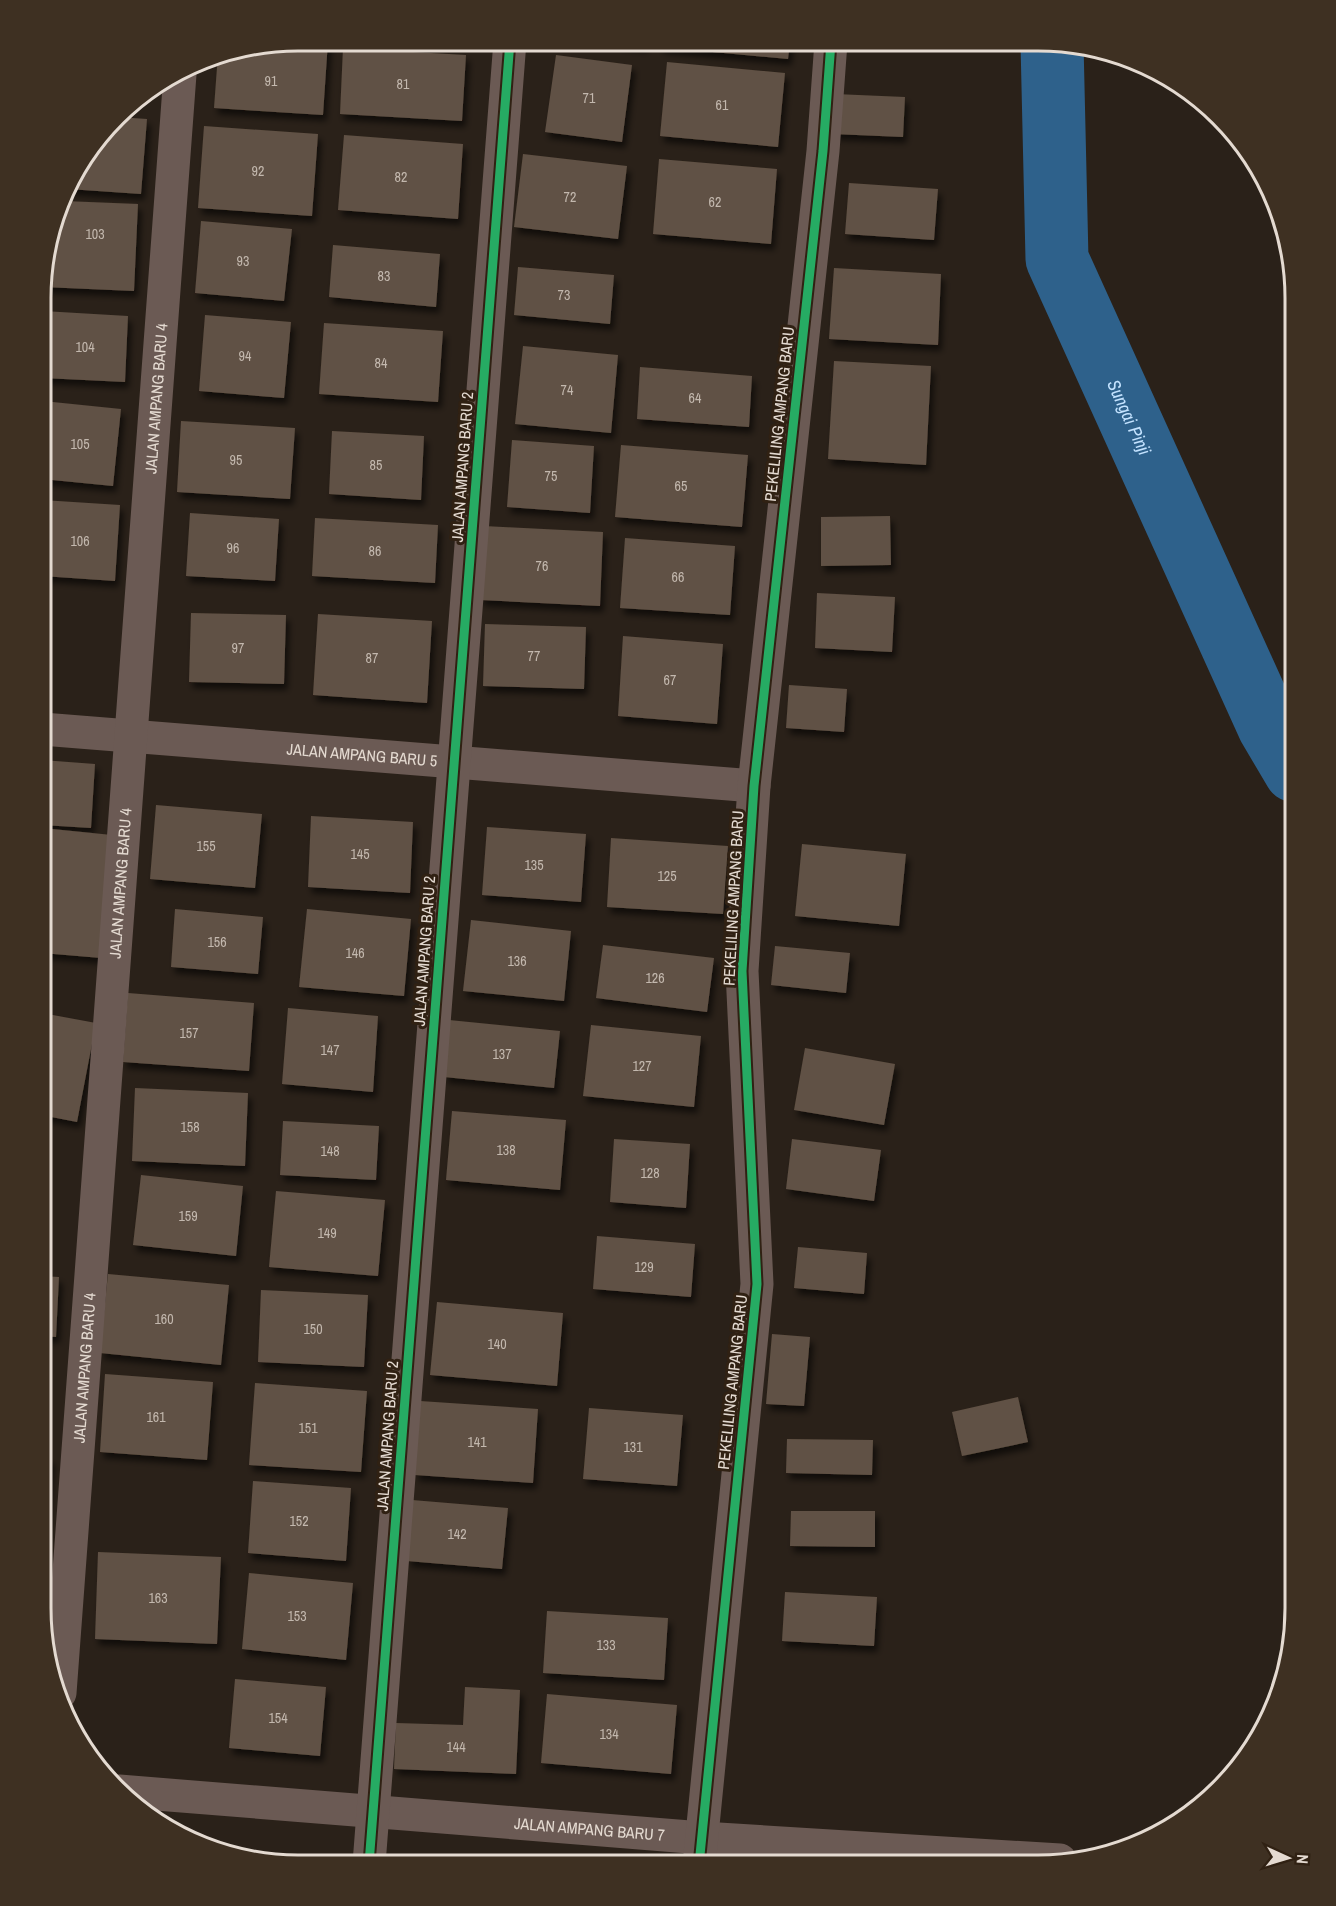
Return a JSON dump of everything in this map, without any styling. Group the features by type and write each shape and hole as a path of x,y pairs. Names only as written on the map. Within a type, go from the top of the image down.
{"street":[{"name":"JALAN AMPANG BARU 2","path":"370,1855 509,51"},
{"name":"PEKELILING AMPANG BARU","path":"701,1851 757,1284 742,970 754,786 821,163 830,51"},
{"name":"JALAN AMPANG BARU 4","path":"61,1679 179,81"},
{"name":"JALAN AMPANG BARU 5","path":"51,730 754,786"},
{"name":"JALAN AMPANG BARU 7","path":"133,1792 373,1810 701,1851 861,1855"}],"building":[{"path":"327,51 323,115 214,108 217,64 266,53"},
{"path":"343,51 466,55 462,121 340,114"},
{"path":"703,51 789,51 788,59"},
{"path":"556,55 632,65 622,142 545,132"},
{"path":"667,62 785,73 778,147 660,136"},
{"path":"835,94 905,97 903,137 833,134"},
{"path":"129,118 147,119 141,194 76,190 102,148"},
{"path":"204,126 318,134 312,216 198,208"},
{"path":"344,135 463,144 458,219 338,210"},
{"path":"523,154 627,166 618,239 514,227"},
{"path":"659,159 777,169 771,244 653,234"},
{"path":"849,183 938,189 934,240 845,234"},
{"path":"71,201 138,204 134,291 52,287 59,234"},
{"path":"201,221 292,229 284,301 195,293"},
{"path":"333,245 440,254 436,307 329,297"},
{"path":"518,267 614,275 610,324 514,315"},
{"path":"834,268 941,274 938,345 829,339"},
{"path":"51,311 128,316 125,382 51,378"},
{"path":"205,315 291,322 284,398 199,391"},
{"path":"324,323 443,331 438,402 319,394"},
{"path":"523,346 618,355 611,433 515,424"},
{"path":"834,361 931,366 926,465 828,459"},
{"path":"640,367 752,376 749,427 637,419"},
{"path":"51,402 121,409 113,486 51,480"},
{"path":"181,421 295,428 290,499 177,492"},
{"path":"332,431 424,436 421,500 329,494"},
{"path":"512,440 594,446 590,513 507,507"},
{"path":"621,445 748,455 742,527 615,517"},
{"path":"51,501 120,505 115,581 51,577"},
{"path":"190,513 279,519 275,581 186,576"},
{"path":"890,516 891,565 821,566 821,517"},
{"path":"315,518 438,525 435,583 312,576"},
{"path":"484,526 603,532 600,606 480,600"},
{"path":"625,538 735,546 730,615 620,608"},
{"path":"817,593 895,597 892,652 815,648"},
{"path":"191,613 286,615 284,684 189,682"},
{"path":"318,614 432,621 427,703 313,695"},
{"path":"485,624 586,627 584,689 483,686"},
{"path":"623,636 723,644 717,724 618,716"},
{"path":"789,685 847,689 844,732 786,728"},
{"path":"51,761 95,764 91,828 51,826"},
{"path":"156,805 262,814 255,888 150,879"},
{"path":"311,816 413,822 410,893 308,887"},
{"path":"487,827 586,834 581,902 482,895"},
{"path":"51,829 112,835 101,958 51,954"},
{"path":"611,838 728,846 723,914 607,907"},
{"path":"802,844 906,854 899,926 795,916"},
{"path":"175,909 263,917 258,974 171,967"},
{"path":"307,909 411,919 404,996 299,987"},
{"path":"471,920 571,931 564,1001 463,991"},
{"path":"603,945 714,958 707,1012 596,998"},
{"path":"775,946 850,953 846,993 771,985"},
{"path":"128,993 254,1003 249,1071 123,1062"},
{"path":"288,1008 378,1016 373,1092 282,1084"},
{"path":"51,1015 96,1023 77,1122 51,1117"},
{"path":"449,1020 560,1031 554,1088 444,1077"},
{"path":"591,1025 701,1036 694,1107 583,1096"},
{"path":"805,1048 895,1064 884,1125 794,1110"},
{"path":"135,1088 248,1093 245,1166 132,1161"},
{"path":"452,1111 566,1120 560,1190 446,1180"},
{"path":"283,1121 379,1126 376,1180 280,1175"},
{"path":"614,1139 690,1144 686,1208 610,1202"},
{"path":"792,1139 881,1150 874,1201 786,1189"},
{"path":"141,1175 243,1186 236,1256 133,1245"},
{"path":"276,1191 385,1200 378,1276 269,1267"},
{"path":"597,1236 695,1244 691,1297 593,1289"},
{"path":"798,1247 867,1253 864,1294 794,1288"},
{"path":"108,1274 229,1285 221,1365 100,1353"},
{"path":"51,1277 59,1277 56,1337 51,1337"},
{"path":"261,1290 368,1295 364,1367 258,1362"},
{"path":"437,1302 563,1313 557,1386 430,1375"},
{"path":"772,1334 810,1337 804,1406 766,1404"},
{"path":"105,1374 213,1382 207,1460 100,1452"},
{"path":"255,1383 367,1391 361,1472 249,1465"},
{"path":"1018,1397 1028,1442 962,1456 952,1412"},
{"path":"420,1401 538,1409 533,1483 415,1475"},
{"path":"589,1408 683,1415 677,1486 583,1479"},
{"path":"787,1439 873,1440 872,1475 786,1473"},
{"path":"253,1481 351,1488 346,1561 248,1553"},
{"path":"412,1500 508,1508 502,1569 407,1561"},
{"path":"791,1511 875,1511 875,1547 790,1546"},
{"path":"98,1552 221,1557 217,1644 95,1639"},
{"path":"249,1573 353,1583 346,1660 242,1649"},
{"path":"785,1592 877,1597 874,1646 782,1641"},
{"path":"547,1611 668,1618 664,1680 543,1673"},
{"path":"235,1679 326,1687 320,1756 229,1748"},
{"path":"465,1687 520,1690 516,1774 394,1769 396,1723 463,1725"},
{"path":"547,1694 677,1705 671,1774 541,1763"}],"waterway":[{"name":"Sungai Pinji","path":"1052,52 1057,259 1269,727 1285,754"}],"cycle path":[{"path":"370,1855 509,51"},
{"path":"700,1855 757,1284 742,971 754,786 823,151 830,51"}]}
